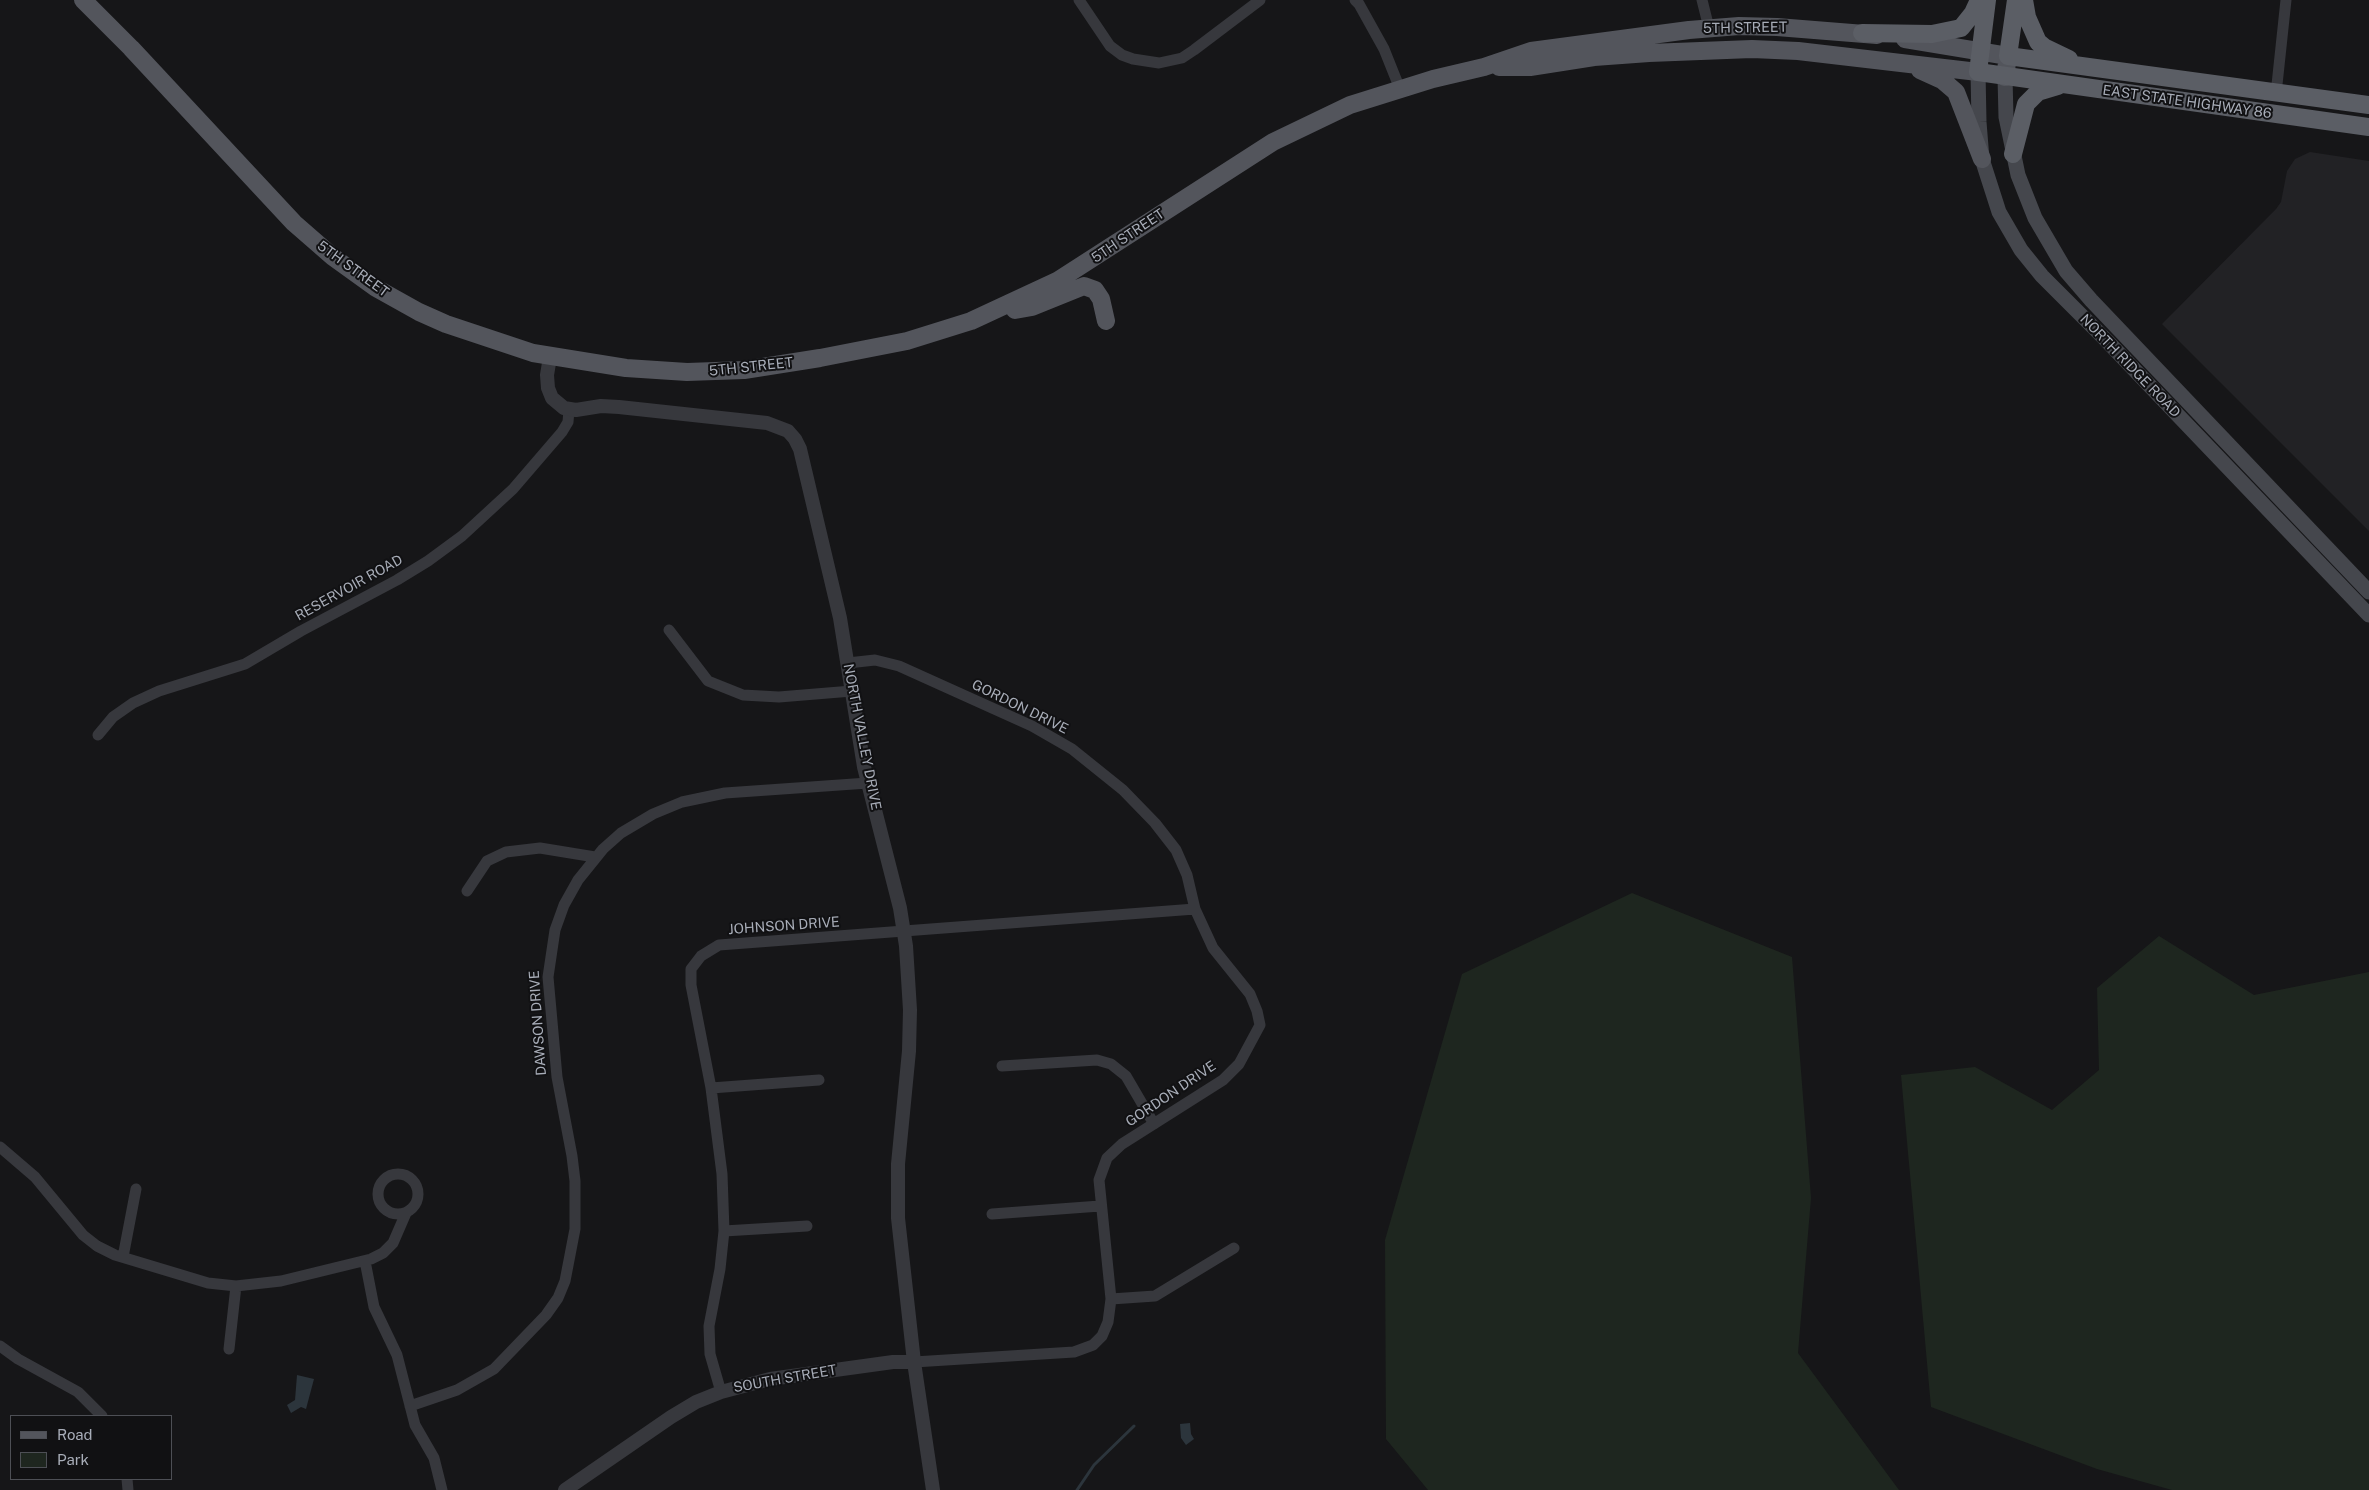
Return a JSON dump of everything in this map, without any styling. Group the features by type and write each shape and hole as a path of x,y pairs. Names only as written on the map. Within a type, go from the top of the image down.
{"highway":[{"path":"1862,33 1932,34 1961,28 1973,13 1979,0"},
{"path":"1978,72 1987,0"},
{"path":"2008,56 2016,0"},
{"path":"2024,0 2031,30 2044,47 2093,69"},
{"name":"EAST STATE HIGHWAY 86","path":"2008,56 2369,106"},
{"name":"5TH STREET","path":"1978,72 2006,77"},
{"name":"EAST STATE HIGHWAY 86","path":"2006,77 2369,127"},
{"path":"2013,154 2024,109 2034,95 2046,88 2055,86 2086,87"}],"main road":[{"name":"5TH STREET","path":"83,0 131,48 218,144 294,223 358,277 398,302 479,337 550,357 658,371 709,372 744,370 871,349 941,331 1028,296 1079,268 1272,142 1331,113 1400,89 1484,67 1531,51 1710,28 1777,27 1862,33 2008,56"},
{"path":"1562,62 1616,47 1698,38 1708,33 1710,28"},
{"path":"1719,49 1726,42 1746,37 1889,37"},
{"name":"5TH STREET","path":"1484,67 1530,67 1640,53 1719,49 1798,51 1978,72"},
{"path":"2006,77 2008,56"},
{"path":"1904,62 1942,80 1956,92 1982,159"},
{"name":"NORTH RIDGE ROAD","path":"1978,72 1982,159 1999,212 2011,236 2034,266 2369,615"},
{"name":"NORTH RIDGE ROAD","path":"2006,77 2006,117 2013,154 2029,206 2046,240 2066,271 2090,300 2369,592"},
{"path":"987,314 1032,307 1084,286 1095,290 1101,299 1106,321"}],"street":[{"path":"1079,0 1110,46 1133,59 1159,62 1182,58 1260,0"},
{"path":"1354,0 1359,4 1384,49 1400,89"},
{"path":"1702,0 1710,28"},
{"path":"2276,94 2286,0"},
{"path":"550,357 547,375 549,392 560,406 570,410"},
{"name":"NORTH VALLEY DRIVE","path":"570,410 619,407 767,423 788,431 800,449 834,592 868,783 899,902 904,932 910,1010 908,1060 899,1146 898,1218 914,1362 933,1490"},
{"name":"RESERVOIR ROAD","path":"98,736 113,718 133,703 159,691 245,664 428,561 462,536 513,489 562,432 568,422 570,410"},
{"path":"670,630 708,681 742,695 779,696 852,691"},
{"name":"GORDON DRIVE","path":"848,663 874,660 899,666 1032,726 1072,749 1123,790 1155,823 1171,843 1187,875 1195,909 1213,948 1250,994 1260,1025 1239,1064 1223,1080 1122,1144 1107,1158 1099,1180 1100,1206 1111,1299 1108,1322 1102,1336 1094,1345 1074,1352 914,1362"},
{"name":"DAWSON DRIVE","path":"410,1406 457,1390 494,1369 546,1315 558,1298 565,1281 575,1229 575,1181 572,1156 556,1077 548,1000 548,967 555,930 564,906 578,880 595,857 628,827 682,802 725,793 868,783"},
{"path":"467,891 487,861 506,852 540,848 595,857"},
{"name":"JOHNSON DRIVE","path":"721,1392 710,1354 709,1326 720,1269 724,1231 722,1174 711,1088 691,985 691,969 701,956 719,945 1195,909"},
{"path":"1002,1066 1097,1060 1111,1064 1126,1076 1154,1124"},
{"path":"711,1088 819,1080"},
{"path":"0,1147 35,1177 90,1241 123,1258 197,1281 236,1286 281,1281 365,1261 383,1253 392,1243 406,1212"},
{"path":"123,1258 136,1189"},
{"path":"992,1214 1100,1206"},
{"path":"724,1231 807,1226"},
{"path":"1111,1299 1155,1296 1234,1248"},
{"path":"365,1261 374,1307 396,1355 417,1431 437,1465 442,1490"},
{"path":"229,1349 236,1286"},
{"path":"0,1346 18,1359 73,1389 85,1398 101,1415"},
{"name":"SOUTH STREET","path":"564,1490 671,1417 696,1402 721,1392 770,1379 893,1362 914,1362"}],"shaded area":[{"path":"2310,152 2369,161 2369,531 2162,324 2276,209 2281,202 2287,171 2295,159"},
{"path":"297,1375 314,1379 306,1409 301,1407 291,1413 287,1405 295,1400"},
{"path":"1190,1423 1191,1434 1194,1439 1186,1445 1181,1438 1180,1424"}],"green space":[{"path":"1632,893 1792,957 1811,1198 1798,1353 1899,1490 1428,1490 1386,1439 1385,1240 1462,974"},
{"path":"2159,936 2254,995 2369,972 2369,1490 2172,1490 2097,1469 1931,1407 1901,1075 1975,1067 2052,1110 2099,1070 2097,988"}],"waterway":[{"path":"1077,1490 1094,1465 1134,1426"}]}
